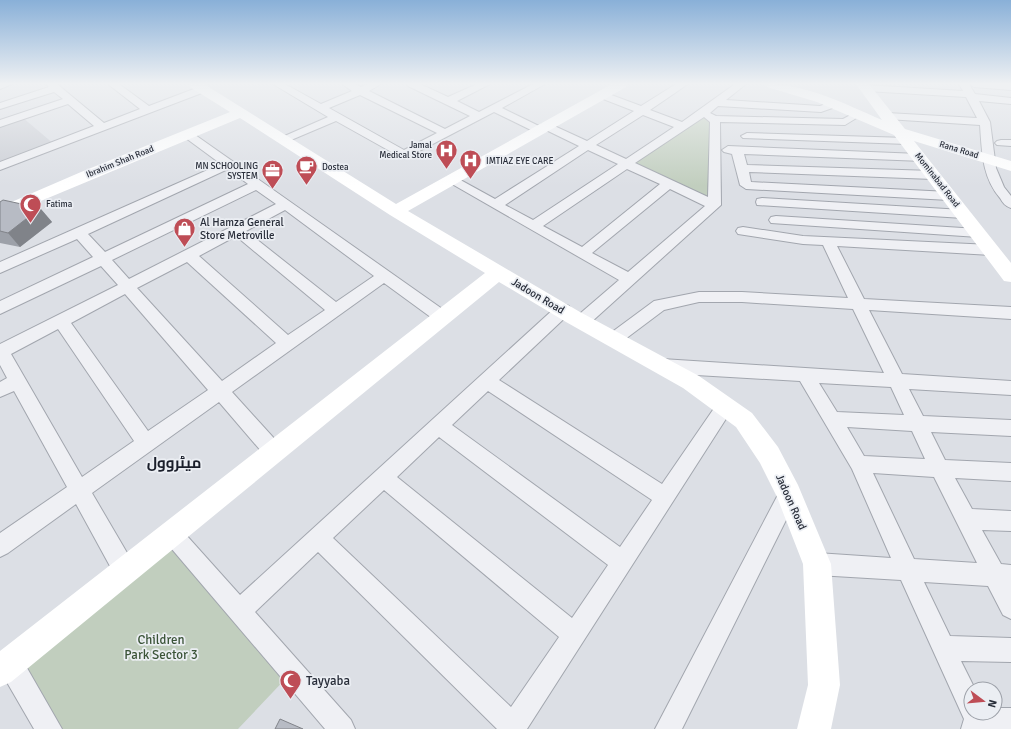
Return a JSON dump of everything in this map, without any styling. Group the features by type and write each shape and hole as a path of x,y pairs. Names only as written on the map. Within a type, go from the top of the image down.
{"street":[{"path":"0,124 17,118"},
{"path":"91,118 102,127"},
{"path":"0,166 126,118"},
{"name":"Ibrahim Shah Road","path":"0,213 87,175 228,118"},
{"name":"Jadoon Road","path":"249,118 396,211 563,310 691,382 744,420 769,455 789,494 817,564 824,685 814,729"},
{"path":"284,140 332,118"},
{"path":"340,118 404,154 475,118"},
{"path":"415,118 445,133"},
{"path":"519,118 587,146 714,205"},
{"path":"396,211 560,118"},
{"path":"495,205 632,118"},
{"path":"661,118 682,126"},
{"path":"533,226 682,126 703,118"},
{"path":"582,321 714,205 715,121 711,118"},
{"path":"754,118 846,122 852,118"},
{"name":"Rana Road","path":"866,118 903,136 988,158 1011,166"},
{"name":"Mominabad Road","path":"890,118 919,158 1011,276"},
{"path":"967,118 985,122"},
{"path":"983,118 985,122 988,158 998,188 1011,204"},
{"path":"187,134 228,165 442,317"},
{"path":"747,136 903,136"},
{"path":"715,150 919,158"},
{"path":"737,150 746,185 949,196"},
{"path":"0,268 228,165"},
{"path":"741,168 933,175"},
{"path":"451,180 628,279"},
{"path":"582,254 668,184"},
{"path":"0,308 256,185"},
{"path":"998,188 1011,192"},
{"path":"762,202 963,214"},
{"path":"125,571 1,351 62,321 285,205"},
{"path":"776,220 978,233"},
{"path":"238,230 335,310"},
{"path":"743,231 803,240 828,242 991,250"},
{"path":"79,232 101,259 274,452"},
{"path":"828,242 965,519 1002,576 1011,607"},
{"path":"189,255 288,344"},
{"path":"50,729 5,667 499,272"},
{"path":"0,546 384,276"},
{"path":"614,339 659,305 699,297 742,297 1011,313"},
{"path":"239,611 563,310"},
{"path":"62,321 146,443"},
{"path":"662,366 1011,388"},
{"path":"805,375 859,464 963,693"},
{"path":"0,390 18,381"},
{"path":"487,381 665,497"},
{"path":"318,538 512,728 725,406"},
{"path":"832,419 919,425 1011,428"},
{"path":"439,426 622,562"},
{"path":"859,464 1011,472"},
{"path":"383,477 574,635"},
{"path":"668,729 789,494"},
{"path":"965,519 1011,521"},
{"path":"172,534 342,729"},
{"path":"817,564 1002,576"},
{"path":"943,648 1011,650"}],"shaded area":[{"path":"23,118 55,145 0,166 0,124"}],"green space":[{"path":"696,118 711,118 714,205 627,164"},
{"name":"Children Park Sector 3","path":"172,534 291,673 238,729 50,729 10,663"}],"building":[{"path":"3,200 40,208 8,233 0,231 0,202"},
{"path":"280,719 303,729 275,729"}],"place":[{"name":"Jamal Medical Store","path":"447,170"},
{"name":"IMTIAZ EYE CARE","path":"471,180"},
{"name":"Dostea","path":"306,186"},
{"name":"MN SCHOOLING SYSTEM","path":"273,190"},
{"name":"Fatima","path":"30,224"},
{"name":"Al Hamza General Store Metroville","path":"185,248"},
{"name":"Tayyaba","path":"290,700"}],"district":[{"name":"میٹروول","path":"174,463"}]}
